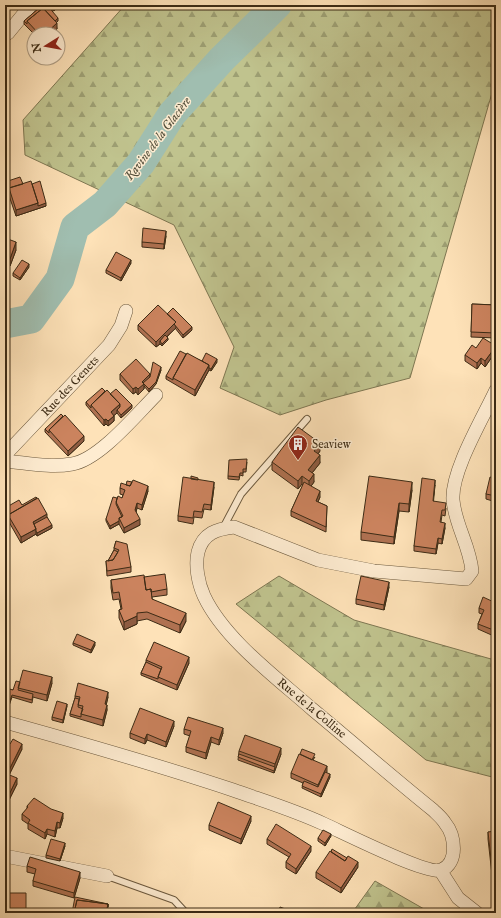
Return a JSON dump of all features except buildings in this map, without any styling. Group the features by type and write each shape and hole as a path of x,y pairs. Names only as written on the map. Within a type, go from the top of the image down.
{"street":[{"path":"5,35 8,34 31,5"},
{"name":"Rue des Genets","path":"5,456 109,345 121,326 126,311"},
{"path":"223,528 234,527 318,560 374,571 466,579 472,571 472,564 453,500 456,473 496,390"},
{"path":"5,461 63,465 73,464 90,458 156,395"},
{"name":"Rue de la Colline","path":"223,528 209,533 200,543 197,557 197,571 204,596 221,623 252,657 433,810 446,824 453,844 453,858 449,864 440,870"},
{"path":"5,722 171,769 304,814 404,860 432,870 440,870 458,898 477,913"},
{"path":"5,856 107,876"}],"lane":[{"path":"223,528 241,494 307,419"},
{"path":"107,876 174,900 186,913"}],"green space":[{"path":"125,5 496,5 496,79 410,378 326,400 280,415 220,388 234,347 174,225 25,155 23,120"},
{"path":"279,576 354,620 491,659 496,658 496,778 426,760 236,604"},
{"path":"375,881 431,913 352,913"}],"waterway":[{"name":"Ravine de la Glacière","path":"5,324 31,319 60,279 75,227 105,204 141,163 172,114 222,59 277,5"}],"place":[{"name":"Seaview","path":"298,461"}]}
